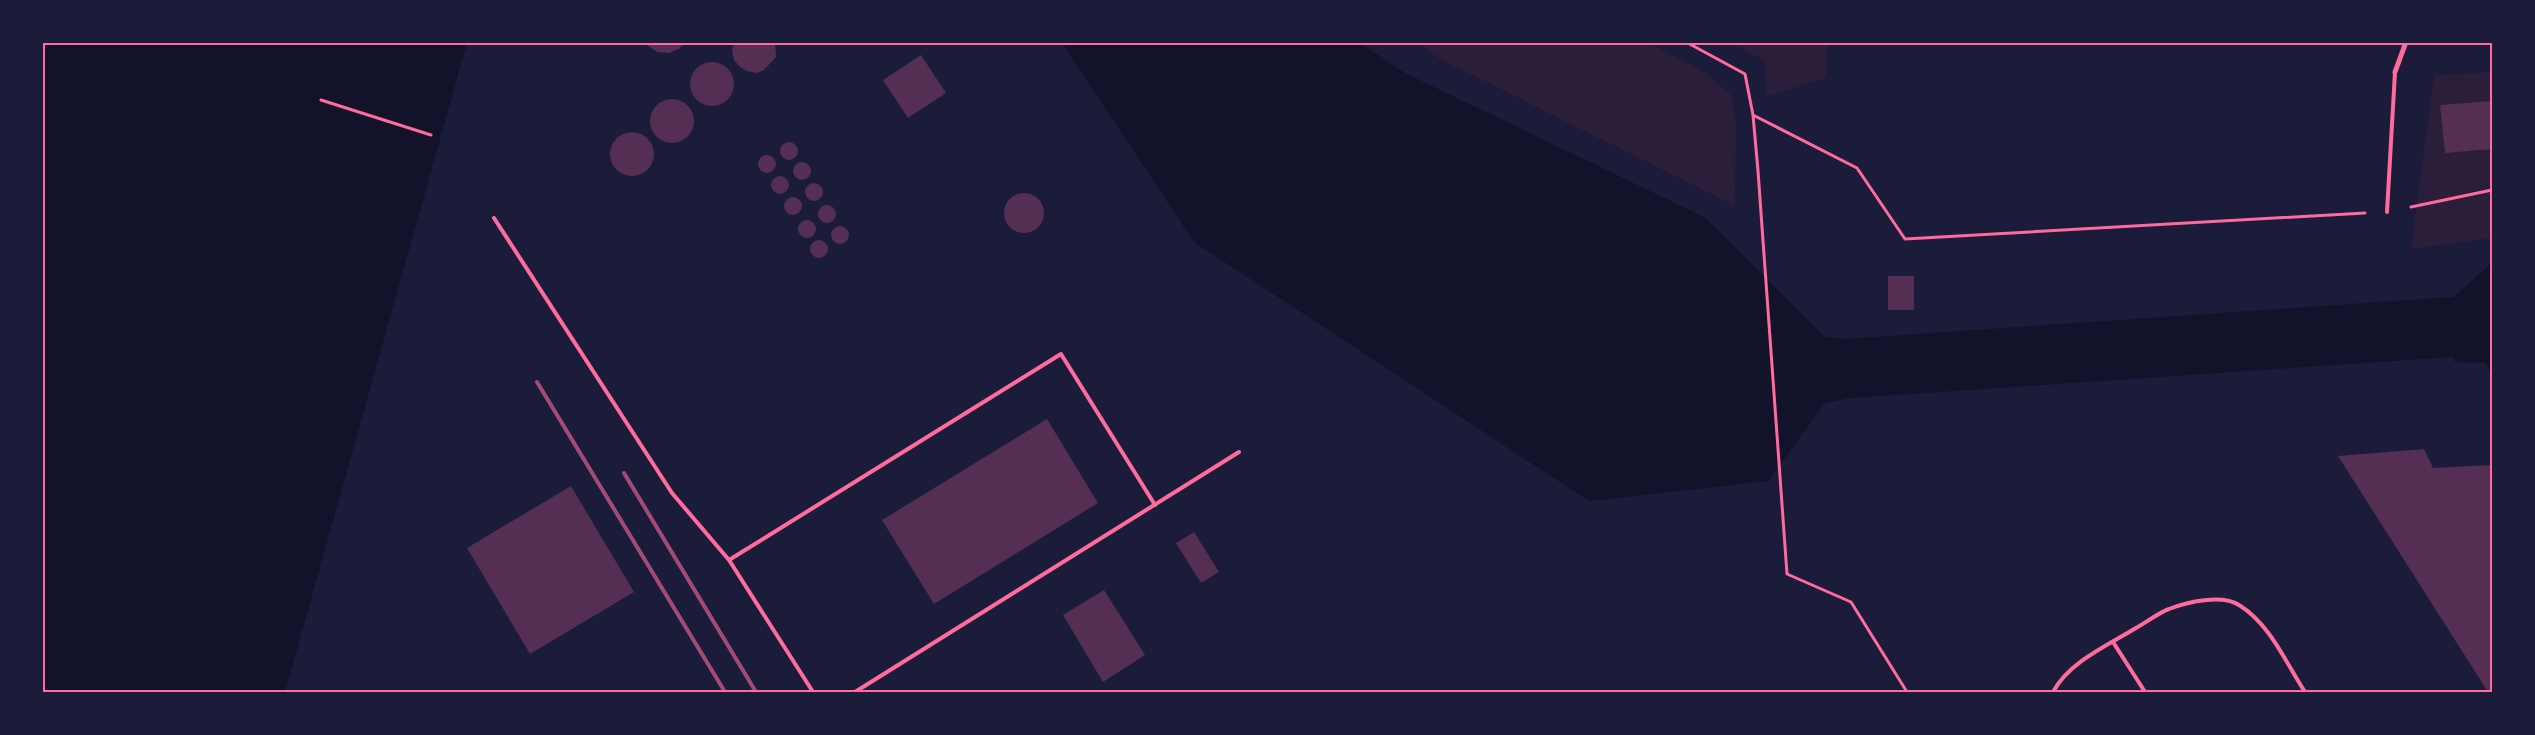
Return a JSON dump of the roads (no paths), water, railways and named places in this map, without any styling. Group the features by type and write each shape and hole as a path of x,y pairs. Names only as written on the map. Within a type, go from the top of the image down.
{"street":[{"path":"2395,72 2406,42"}],"lane":[{"path":"2387,212 2395,72"},
{"path":"494,218 672,493 729,560 813,692"},
{"path":"729,560 1061,354 1155,505"},
{"path":"855,692 1239,452"},
{"path":"2053,692 2058,684 2079,663 2113,642 2168,610 2205,599 2238,604 2262,624 2305,692"},
{"path":"2113,642 2145,692"}],"railway":[{"path":"537,382 725,692"},
{"path":"624,473 756,692"}]}
